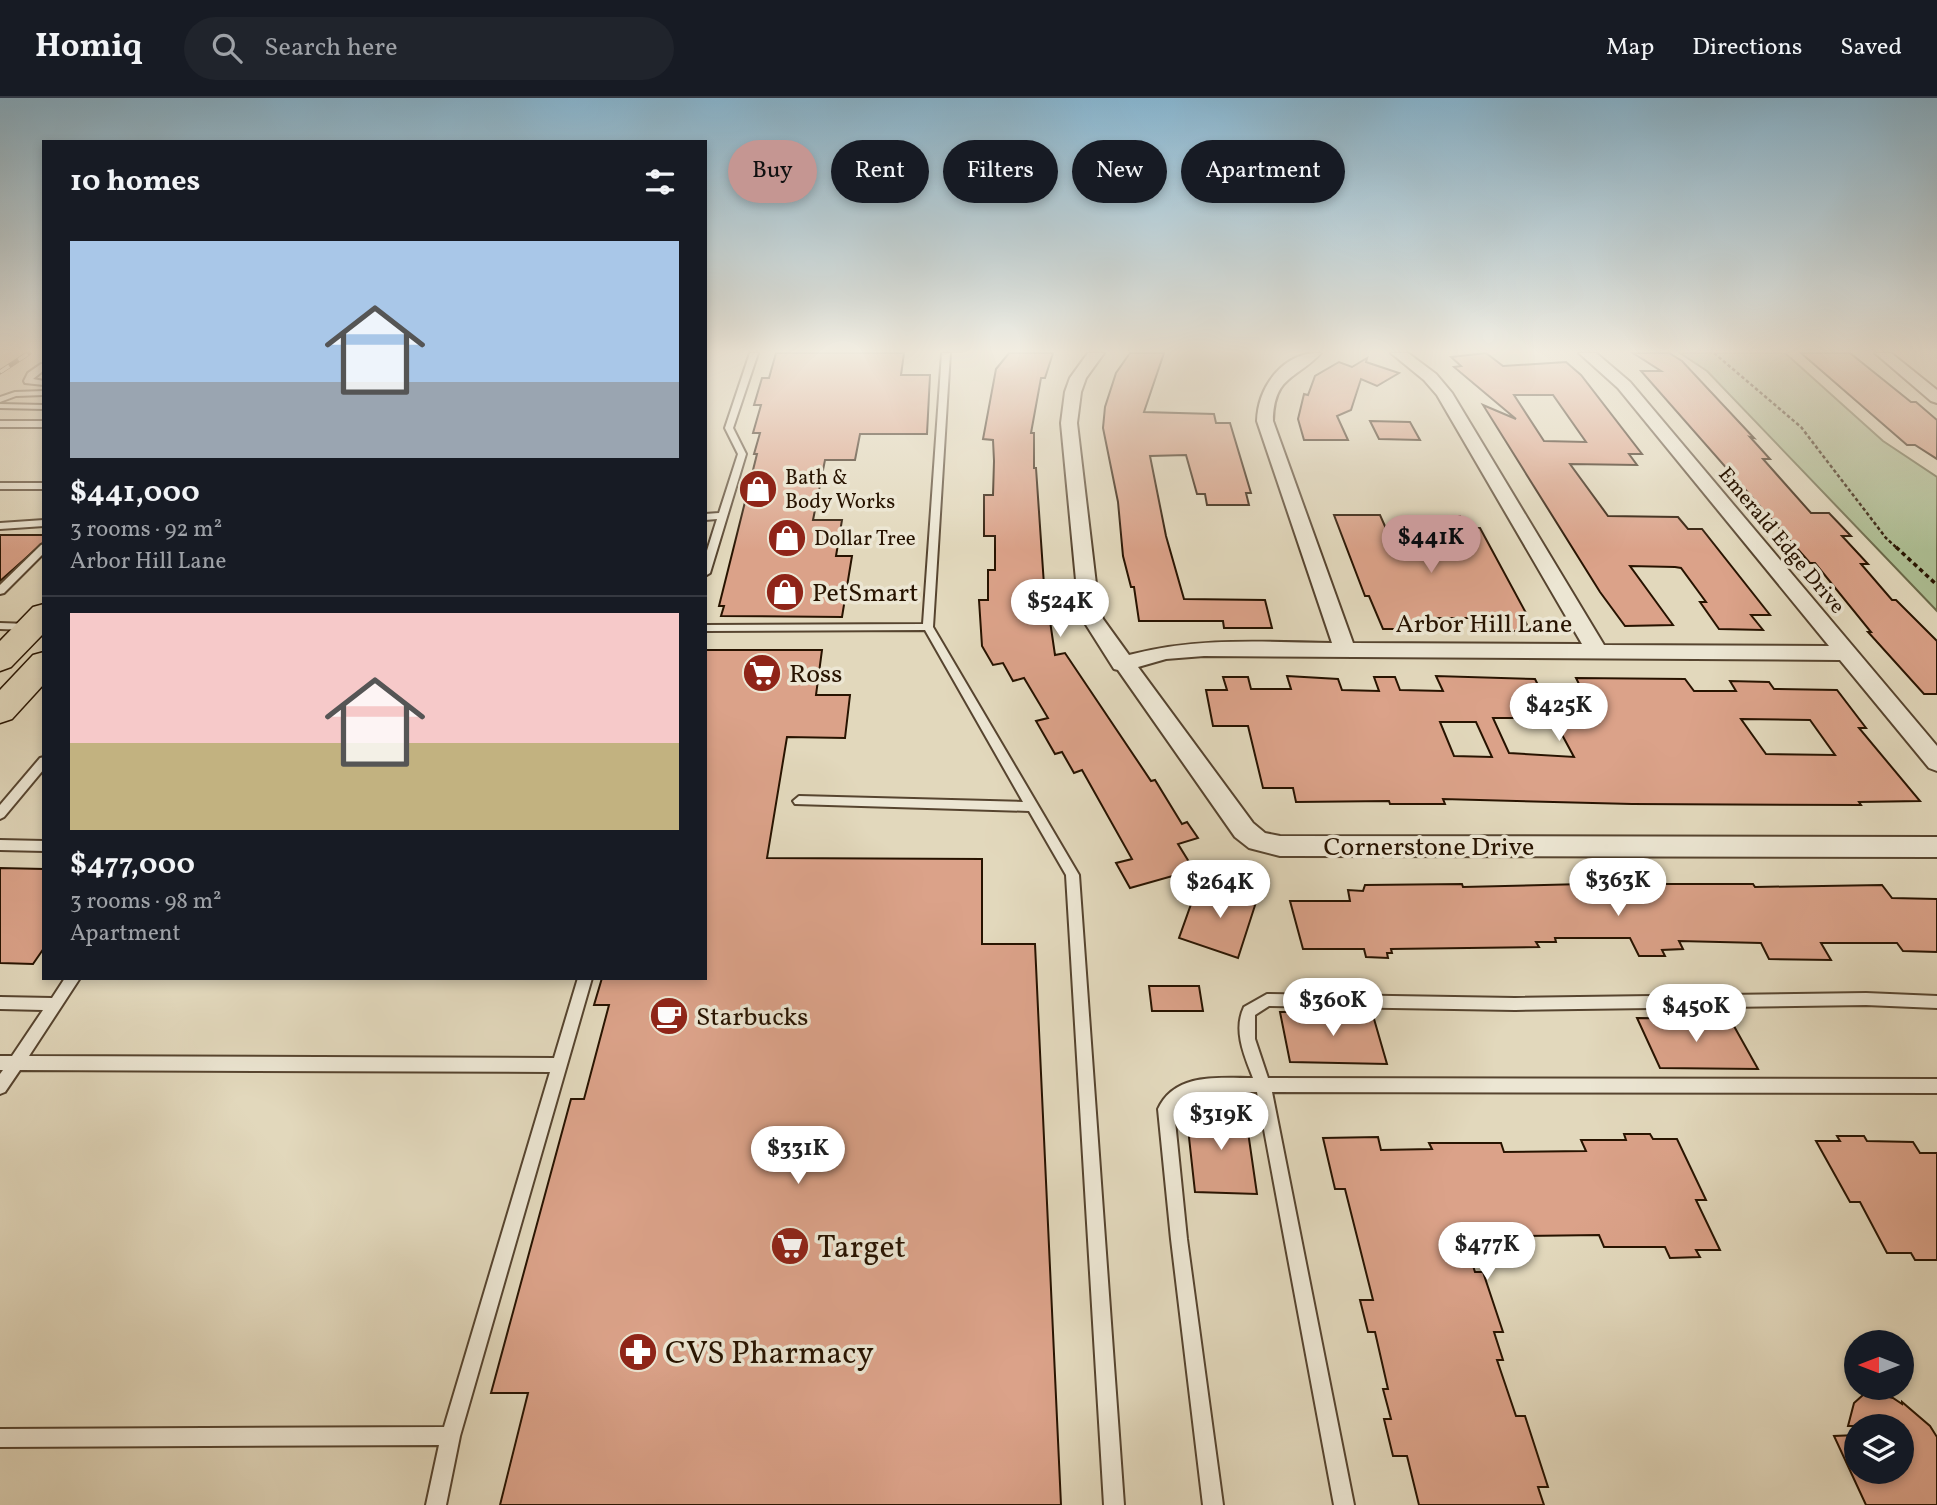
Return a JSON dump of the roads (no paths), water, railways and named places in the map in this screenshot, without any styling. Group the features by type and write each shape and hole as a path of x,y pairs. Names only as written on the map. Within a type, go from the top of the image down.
{"main road":[{"path":"0,660 41,624"},
{"path":"0,712 42,665"}],"street":[{"path":"1070,419 1090,612 1096,626 1122,664"},
{"path":"1265,419 1345,650"},
{"path":"1459,419 1597,651"},
{"name":"Emerald Edge Drive","path":"1652,419 1937,762"},
{"name":"Arbor Hill Lane","path":"1122,664 1182,650 1846,653"},
{"name":"Cornerstone Drive","path":"1122,664 1244,830 1258,841 1280,846 1937,847"}],"lane":[{"path":"707,567 742,454 729,428 732,419"},
{"path":"942,419 928,627 1072,875 1114,1505"},
{"path":"0,424 42,424"},
{"path":"0,486 42,486"},
{"path":"707,517 723,516"},
{"path":"0,526 42,523"},
{"path":"0,591 42,549"},
{"path":"0,626 41,624"},
{"path":"707,628 928,627"},
{"path":"0,814 42,763"},
{"path":"799,801 1033,807"},
{"path":"0,845 42,846"},
{"path":"0,1087 8,1063 73,980"},
{"path":"436,1505 451,1436 584,980"},
{"path":"1344,1505 1263,1086 1247,1039 1246,1021 1249,1011 1267,1000 1515,1004 1867,999 1937,1002"},
{"path":"0,1003 56,1004"},
{"path":"8,1063 560,1065"},
{"path":"1213,1505 1179,1239 1166,1109 1180,1092 1202,1085 1937,1086"},
{"path":"0,1438 451,1436"}],"place":[{"name":"Bath & Body Works","path":"758,489"},
{"name":"Dollar Tree","path":"787,538"},
{"name":"PetSmart","path":"785,592"},
{"name":"Ross","path":"762,673"},
{"name":"Starbucks","path":"669,1016"},
{"name":"Target","path":"790,1246"},
{"name":"CVS Pharmacy","path":"638,1352"}]}
